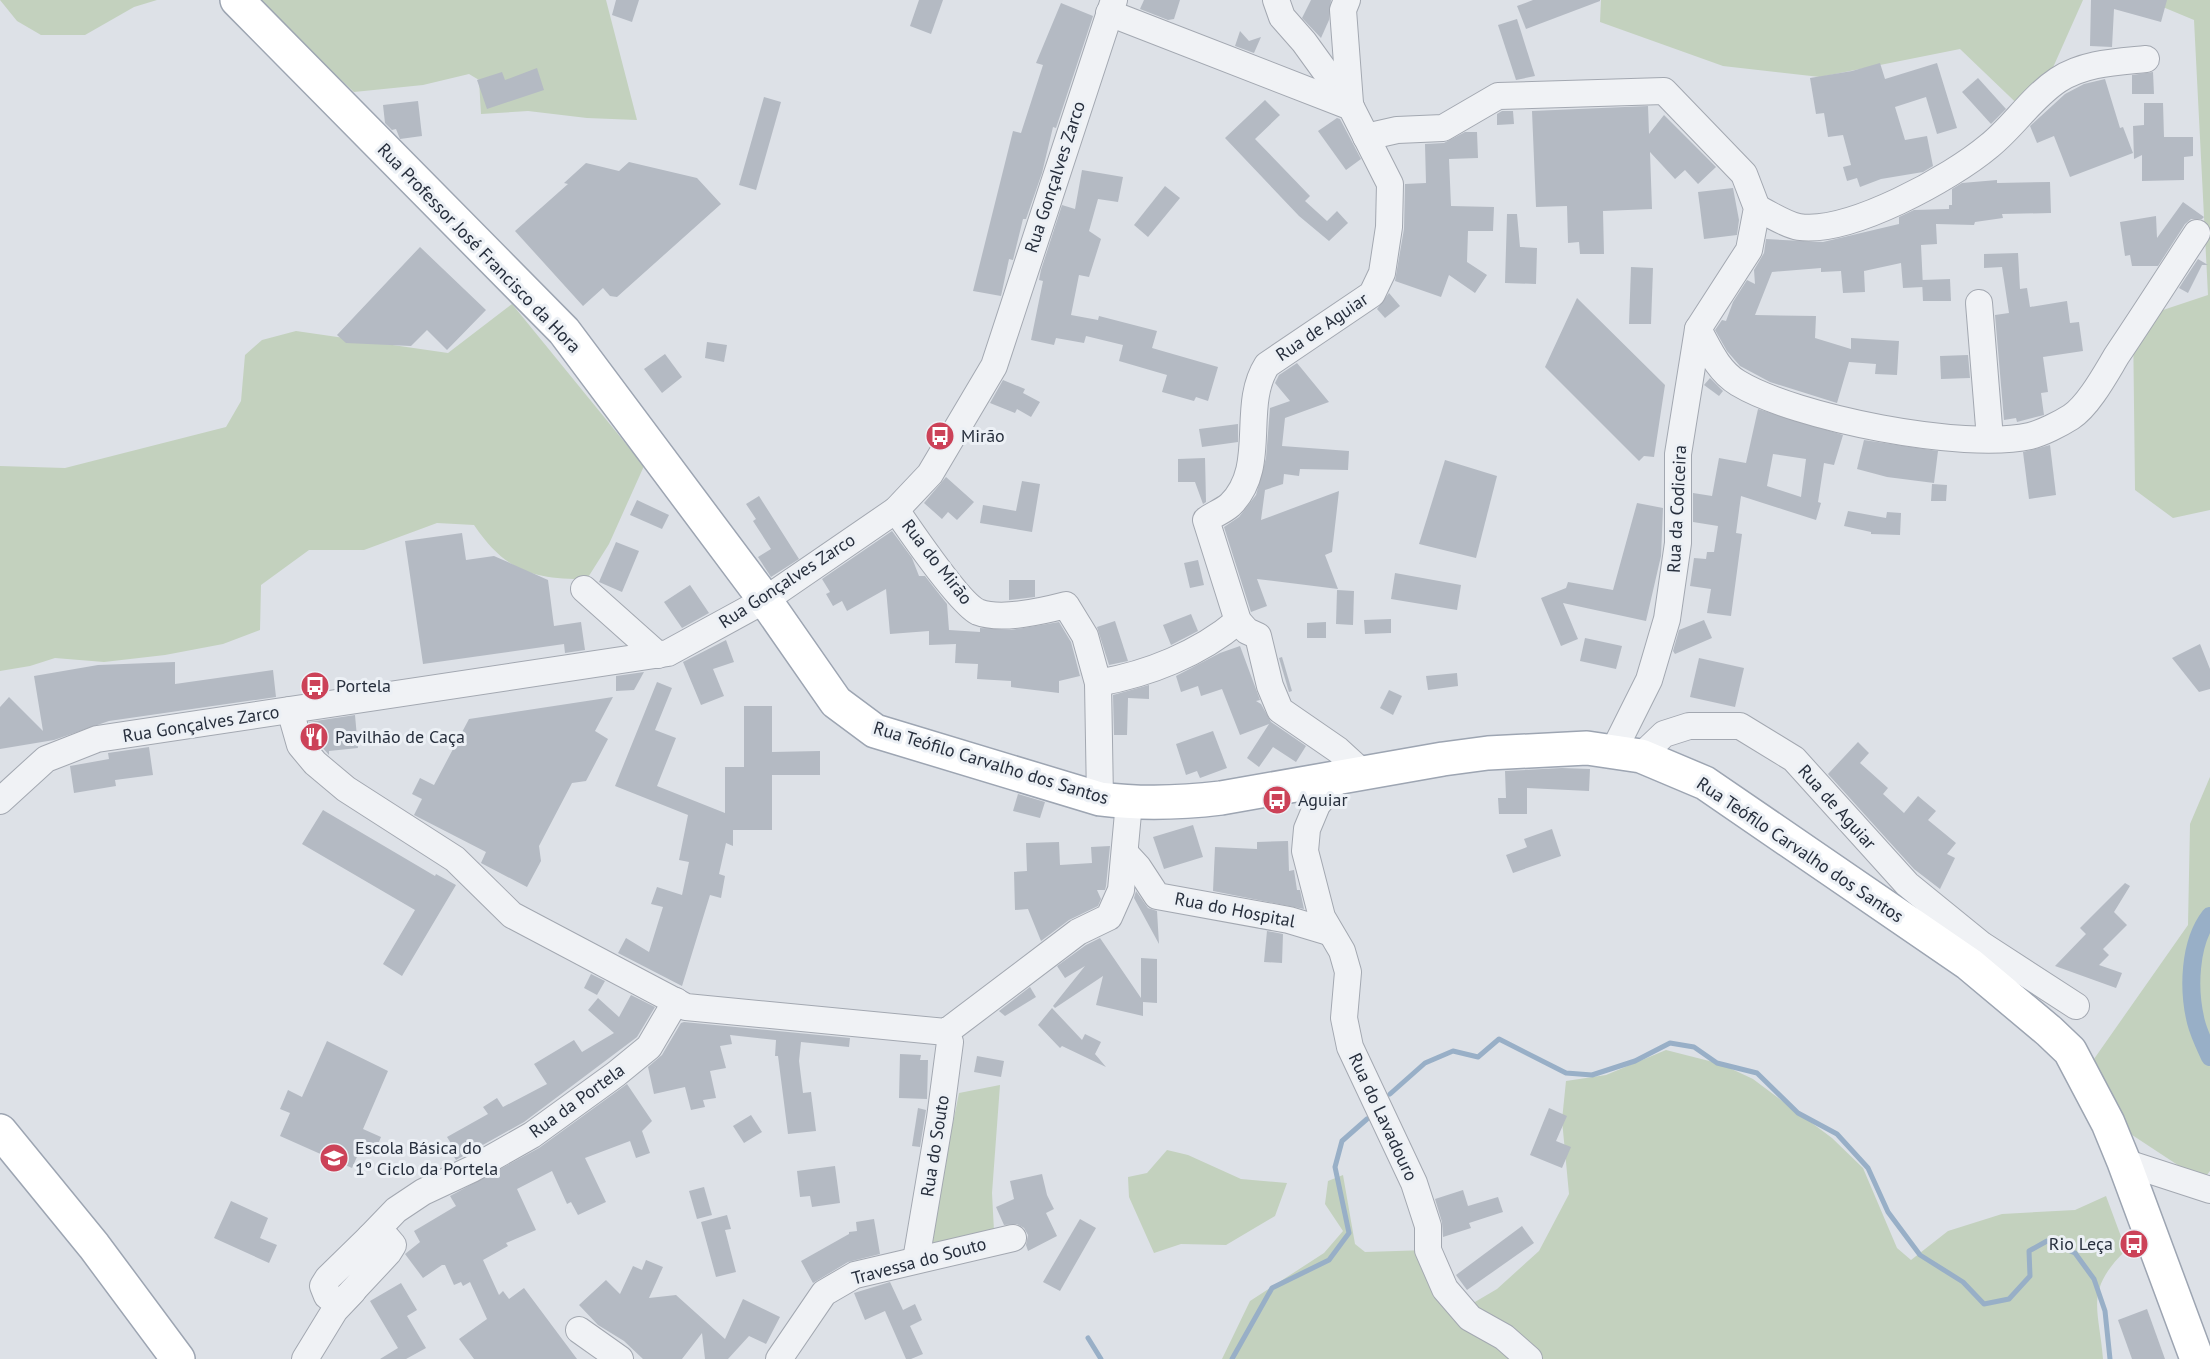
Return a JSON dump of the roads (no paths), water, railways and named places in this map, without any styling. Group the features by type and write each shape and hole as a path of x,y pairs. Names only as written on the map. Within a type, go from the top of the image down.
{"main road":[{"name":"Rua Professor José Francisco da Hora","path":"237,0 564,331 765,600"},
{"name":"Rua Teófilo Carvalho dos Santos","path":"765,600 836,702 875,731 1114,800 1188,802 1488,753 1587,748 1628,753 1705,783 1976,954 2070,1051 2108,1124 2124,1162 2197,1359"},
{"path":"0,1131 88,1238 178,1359"}],"street":[{"path":"1276,0 1282,17 1304,42 1351,107"},
{"path":"1347,0 1343,10 1351,107"},
{"name":"Rua Gonçalves Zarco","path":"0,801 46,759 97,739 668,653 765,600 896,510 930,474 994,366 1111,6"},
{"path":"1111,6 1351,107"},
{"path":"1757,208 1798,227 1817,227 1873,212 1947,177 1990,146 2022,110 2058,80 2074,72 2103,63 2146,59"},
{"path":"1366,137 1397,130 1443,128 1498,96 1664,91 1744,174 1757,208 1749,250 1698,329 1721,369 1737,382 1795,406 1874,427 1922,435 1990,439 2031,436 2072,416 2096,388 2197,233"},
{"name":"Rua de Aguiar","path":"1351,107 1390,184 1389,227 1382,273 1372,294 1267,365 1257,380 1253,412 1254,452 1240,490 1229,506 1206,520 1239,621 1247,631 1258,636 1270,686 1280,710 1338,750 1351,774"},
{"path":"1979,303 1990,439"},
{"name":"Rua da Codiceira","path":"1628,753 1667,619 1678,543 1678,454 1698,329"},
{"name":"Rua do Mirão","path":"896,510 963,601 978,612 1005,615 1038,612 1066,605 1085,636 1098,684 1114,800 1126,854 1121,890 1109,917 1078,932 945,1032"},
{"path":"584,589 658,655"},
{"path":"1098,684 1160,667 1239,621"},
{"path":"290,710 300,745 315,763 346,789 455,859 512,915 686,1007 945,1032"},
{"name":"Rua de Aguiar","path":"1628,753 1664,734 1689,726 1740,726 1794,759 1907,884 1976,954 2076,1006"},
{"name":"Rua do Lavadouro","path":"1351,774 1317,805 1307,829 1305,851 1313,887 1329,932 1342,951 1348,972 1344,1018 1350,1047 1414,1183 1428,1226 1428,1250 1445,1289 1470,1318 1503,1337 1529,1359"},
{"name":"Rua do Hospital","path":"1126,854 1138,867 1157,896 1289,920 1329,932"},
{"name":"Rua da Portela","path":"323,1286 327,1296 335,1301 346,1298 355,1288 382,1241 396,1210 423,1192 456,1178 532,1135 616,1074 649,1047 676,1001"},
{"name":"Rua do Souto","path":"916,1260 940,1118 950,1042 945,1032"},
{"path":"2124,1162 2210,1190"},
{"name":"Travessa do Souto","path":"779,1359 825,1293 855,1275 1013,1238"},
{"name":"Rua da Portela","path":"292,1359 311,1323 323,1286 328,1278 382,1241"},
{"name":"Rua da Portela","path":"305,1359 335,1310 355,1288"},
{"path":"579,1330 620,1359"}],"waterway":[{"path":"2210,916 2198,939 2191,982 2196,1022 2210,1057"},
{"path":"1390,1094 1425,1063 1453,1051 1478,1057 1499,1039 1566,1073 1592,1075 1635,1061 1670,1043 1694,1047 1717,1063 1757,1073 1798,1113 1837,1134 1868,1168 1888,1212 1920,1255 1963,1282 1984,1304 2009,1299 2030,1276 2029,1251 2047,1241 2075,1253 2094,1279 2105,1311 2110,1359"},
{"path":"1232,1359 1272,1288 1329,1260 1349,1233 1335,1167 1342,1141 1367,1119"},
{"path":"1088,1338 1101,1359"}],"place":[{"name":"Mirão","path":"940,436"},
{"name":"Portela","path":"315,686"},
{"name":"Pavilhão de Caça","path":"314,737"},
{"name":"Aguiar","path":"1277,800"},
{"name":"Escola Básica do 1º Ciclo da Portela","path":"334,1158"},
{"name":"Rio Leça","path":"2134,1244"}]}
